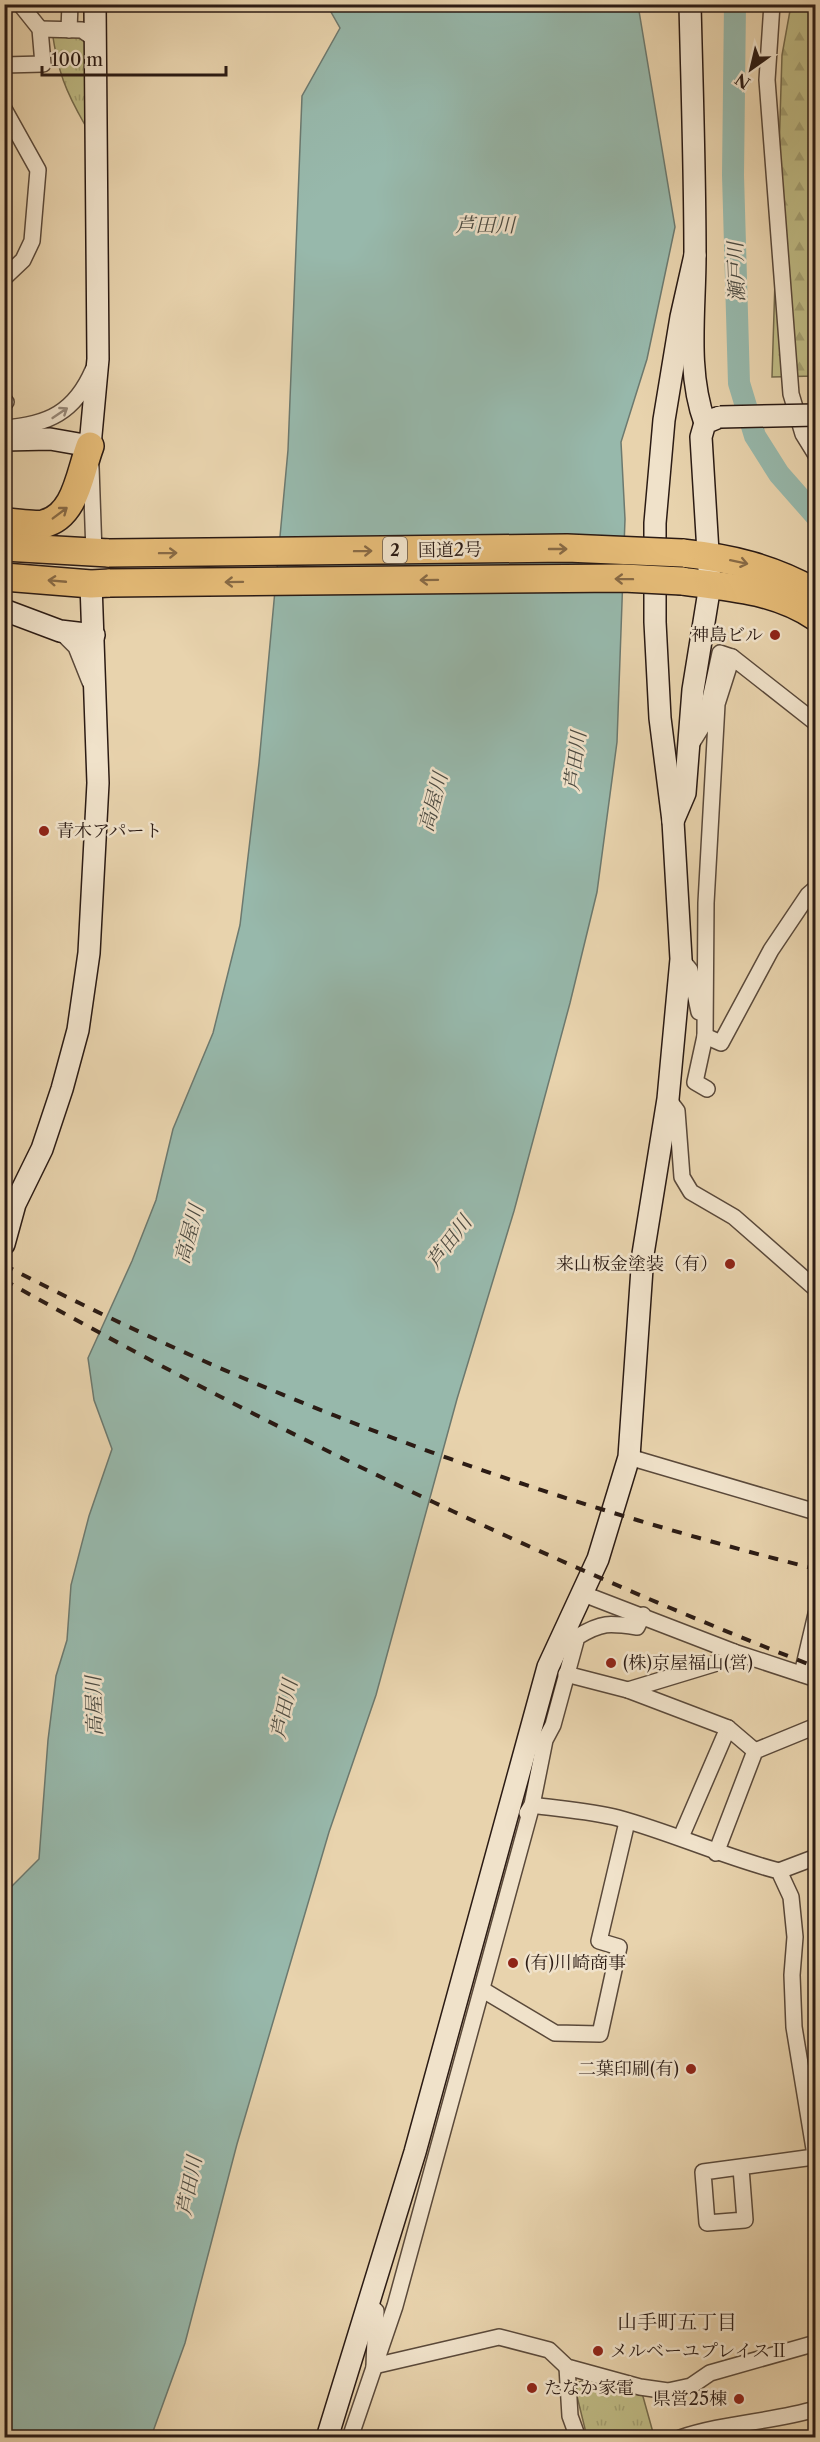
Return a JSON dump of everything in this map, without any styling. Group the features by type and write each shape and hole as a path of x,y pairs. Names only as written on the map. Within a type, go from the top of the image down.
{"highway":[{"path":"4,522 44,524 64,513 76,495 79,476 90,446"},
{"name":"国道2号","path":"4,547 101,553 555,549 681,553 709,556 772,571 816,593"},
{"name":"国道2号","path":"4,577 101,583 612,578 682,581 758,591 782,598 816,617"}],"street":[{"path":"4,65 43,64 40,29 20,4"},
{"path":"69,30 70,4"},
{"path":"95,4 98,359 90,446 101,553"},
{"path":"690,4 696,400 712,420"},
{"path":"772,4 767,80 791,394 803,434 816,455"},
{"path":"40,29 82,30 95,39"},
{"path":"4,109 12,118 38,170 32,242 23,260 4,278"},
{"path":"327,2438 415,2152 490,1870 581,1593 598,1559 629,1457 643,1254 668,1099 681,959 673,820 660,718 655,622 655,523 664,420 695,255"},
{"path":"678,336 686,341 694,358"},
{"path":"4,428 36,424 61,414 79,396 98,359"},
{"path":"712,420 816,414"},
{"path":"673,820 685,793 693,690 710,585 701,437 712,420"},
{"path":"4,440 50,440 90,446"},
{"path":"4,1244 10,1202 42,1149 78,1030 93,896 97,720 94,635 101,583"},
{"path":"4,610 60,631 94,635"},
{"path":"60,631 76,647 87,671 97,720"},
{"path":"687,751 705,722 720,653 732,657 816,723"},
{"path":"707,1089 695,1082 705,1036 706,903 714,742 717,704 732,657"},
{"path":"705,1036 721,1043 771,950 808,895 816,888"},
{"path":"681,959 690,970 705,1036"},
{"path":"668,1099 677,1111 682,1176 691,1192 734,1217 816,1289"},
{"path":"629,1457 816,1512"},
{"path":"581,1593 734,1652 809,1676 816,1614"},
{"path":"350,2438 395,2306 483,1990 532,1805 557,1671 577,1637 597,1625 609,1623 637,1627 643,1615"},
{"path":"628,1690 730,1659 734,1652"},
{"path":"557,1671 628,1690 728,1728 755,1750"},
{"path":"716,1853 755,1750 816,1726"},
{"path":"681,1838 728,1728"},
{"path":"490,1870 532,1805"},
{"path":"532,1805 627,1822 681,1838 716,1853 779,1871 816,1857"},
{"path":"483,1990 555,2033 600,2034 620,1947 599,1941 627,1822"},
{"path":"741,2168 815,2159 811,2097 794,2027 792,1975 795,1937 791,1897 779,1871"},
{"path":"467,1959 467,2046"},
{"path":"415,2152 423,2163 411,2225 416,2232"},
{"path":"369,2305 376,2311 374,2366"},
{"path":"374,2366 499,2337 549,2350 567,2367 640,2387 668,2391 691,2386 710,2373 816,2343"},
{"path":"567,2367 570,2416 578,2438"},
{"path":"680,2438 703,2430 779,2420 816,2409"}],"green space":[{"path":"791,5 815,5 815,376 772,377 782,55"},
{"path":"52,31 87,34 85,125 63,80"},
{"path":"582,2381 642,2393 654,2436 587,2437 574,2384"}],"water":[{"name":"芦田川","path":"327,5 638,5 675,227 647,359 621,442 625,519 617,742 597,892 570,1003 514,1211 457,1399 376,1695 329,1832 237,2144 185,2343 151,2437 5,2437 4,1936 9,1889 39,1859 48,1740 56,1676 67,1640 71,1585 89,1516 112,1449 94,1400 88,1358 132,1261 156,1200 173,1129 213,1033 240,925 259,763 288,450 302,96 340,28"}],"waterway":[{"name":"瀬戸川","path":"735,4 733,175 739,383 755,436 779,474 816,516"}],"railway":[{"path":"4,1265 101,1314 200,1359 300,1402 401,1441 607,1511 816,1569"},
{"path":"4,1280 202,1387 403,1488 608,1581 816,1667"}],"place":[{"name":"神島ビル","path":"775,635"},
{"name":"青木アパート","path":"44,831"},
{"name":"来山板金塗装（有）","path":"730,1264"},
{"name":"(株)京屋福山(営)","path":"611,1663"},
{"name":"(有)川崎商事","path":"513,1963"},
{"name":"二葉印刷(有)","path":"691,2069"},
{"name":"メルベーユプレイスⅡ","path":"598,2351"},
{"name":"たなか家電","path":"532,2388"},
{"name":"県営25棟","path":"739,2399"}],"district":[{"name":"山手町五丁目","path":"677,2322"}],"water label":[{"name":"高屋川","path":"433,802"},
{"name":"高屋川","path":"189,1234"},
{"name":"高屋川","path":"94,1706"}]}
